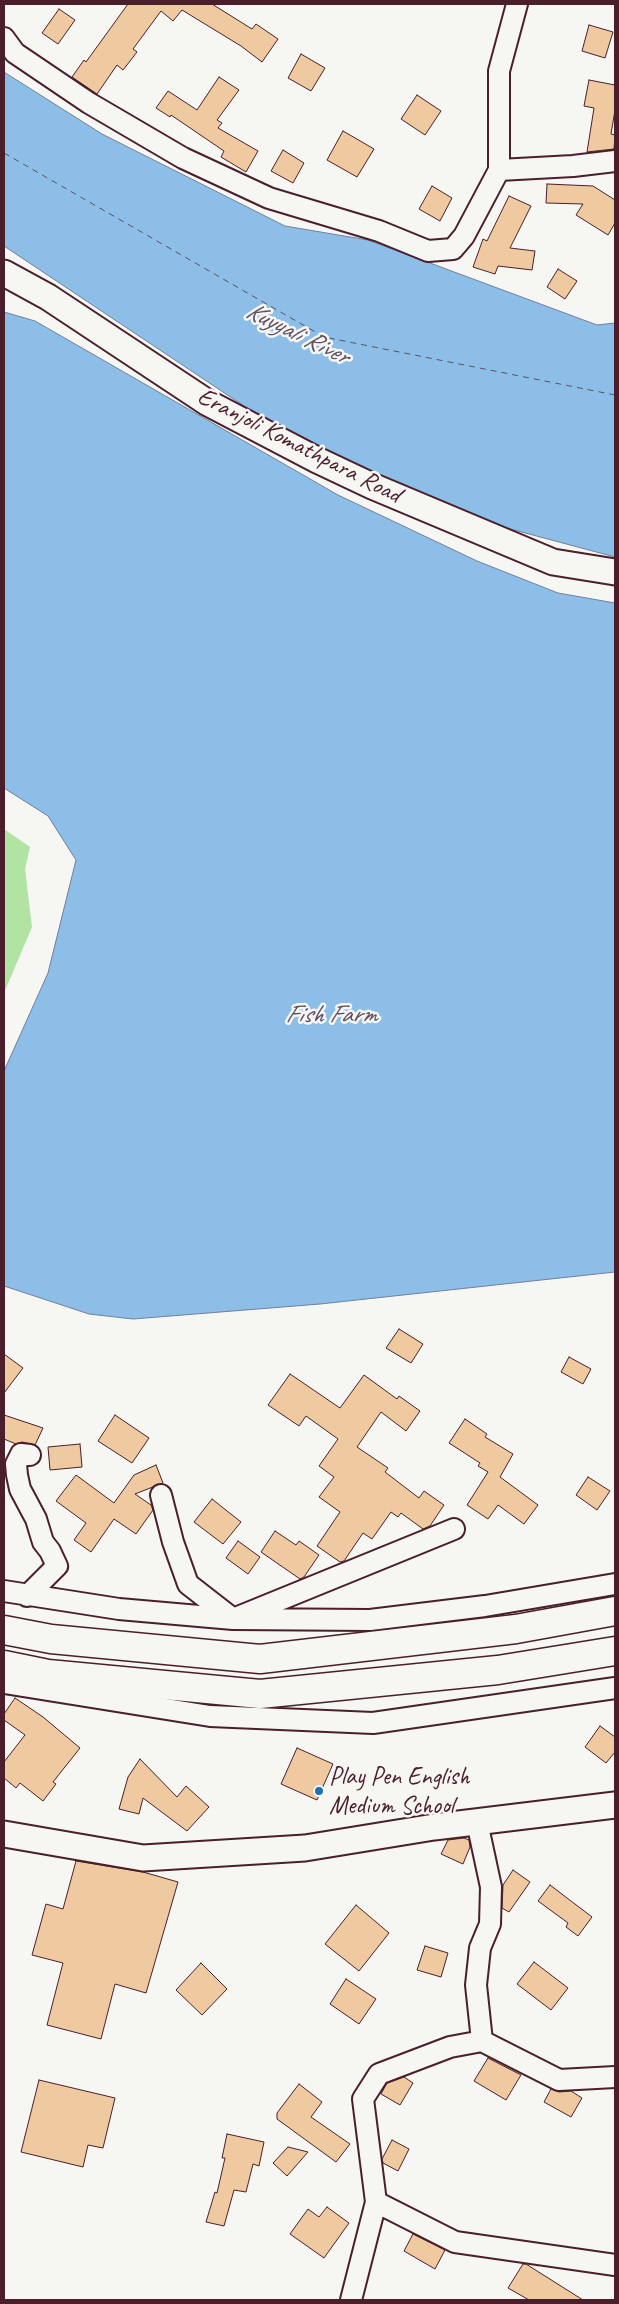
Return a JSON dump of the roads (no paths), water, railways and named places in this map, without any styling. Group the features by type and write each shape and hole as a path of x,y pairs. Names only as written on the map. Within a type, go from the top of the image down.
{"highway":[{"path":"4,1630 51,1639 260,1659 516,1629 615,1611"},
{"path":"4,1665 48,1674 260,1694 498,1670 615,1651"}],"main road":[{"name":"Eranjoli Komathpara Road","path":"4,273 55,302 208,403 317,460 464,526 553,562 615,572"},
{"path":"4,1834 143,1858 305,1848 477,1822 615,1805"}],"street":[{"path":"4,38 15,53 89,103 183,158 270,198 379,231 428,251 453,249 464,236 499,170 499,71 517,4"},
{"path":"499,170 574,166 615,161"},
{"path":"26,1596 57,1566 43,1542 36,1519 20,1489 16,1464 21,1454 30,1455"},
{"path":"161,1495 173,1542 188,1584 233,1619"},
{"path":"233,1619 454,1529"},
{"path":"4,1591 26,1596 119,1609 233,1619 370,1620 485,1606 615,1584"},
{"path":"4,1683 210,1716 374,1723 615,1688"},
{"path":"477,1822 490,1887 490,1924 480,1948 476,1985 482,2041"},
{"path":"352,2300 376,2202 363,2099 380,2074 450,2046 482,2041 560,2080 615,2077"},
{"path":"376,2202 454,2242 615,2265"}],"water":[{"name":"Kuyyali River","path":"4,72 102,134 285,226 368,240 597,325 615,323 615,557 473,519 289,436 4,246"},
{"name":"Fish Farm","path":"4,312 35,321 338,495 477,561 558,593 615,603 615,1272 320,1304 133,1319 89,1314 4,1286 4,1071 48,973 76,860 48,816 4,788"}],"place":[{"name":"Play Pen English Medium School","path":"319,1791"}]}
